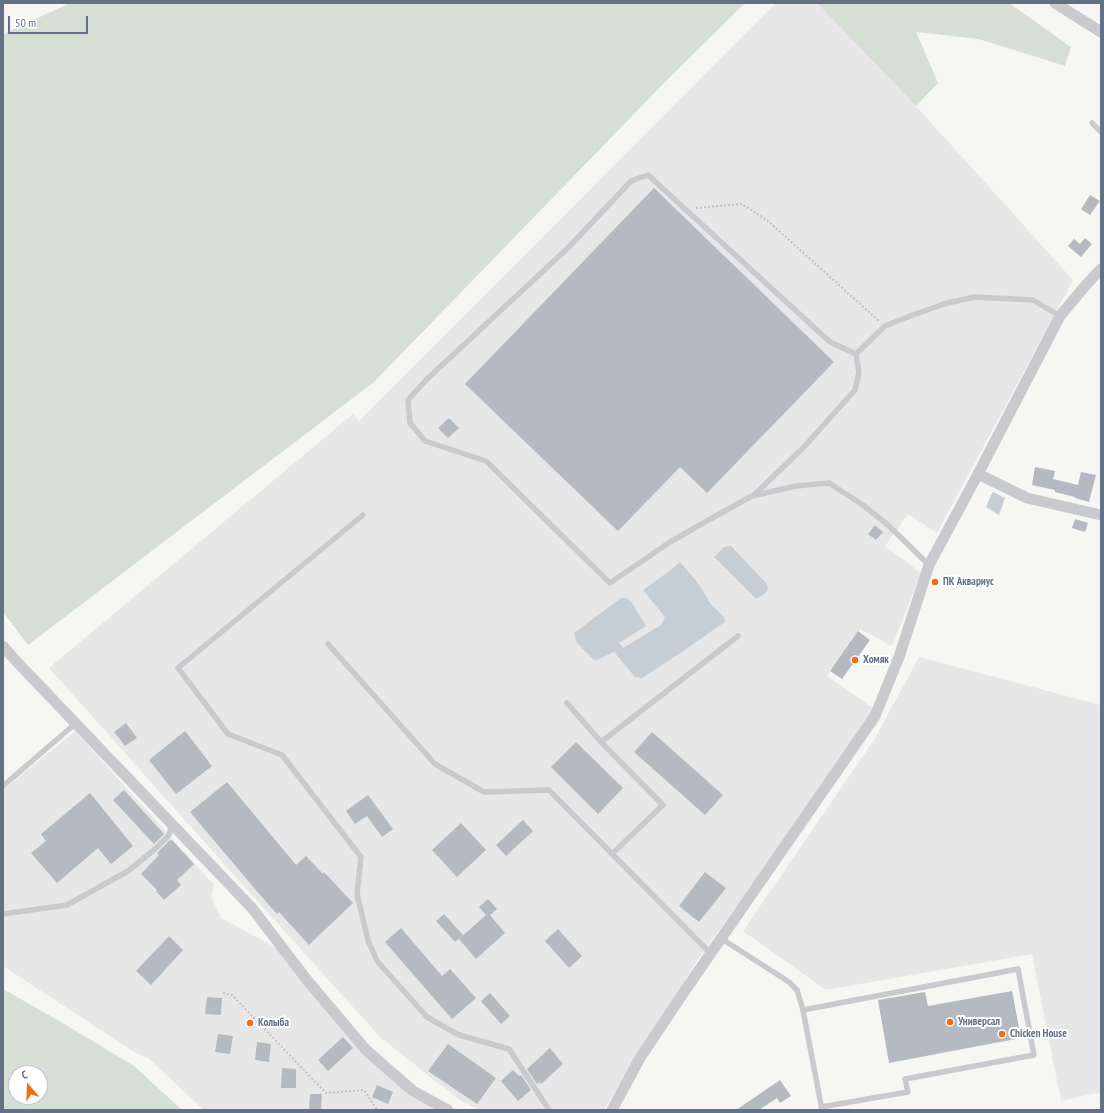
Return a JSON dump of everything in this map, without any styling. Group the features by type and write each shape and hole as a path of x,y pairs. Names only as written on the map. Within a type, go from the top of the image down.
{"street":[{"path":"1055,3 1101,32"},
{"path":"612,1110 640,1058 875,716 899,657 929,565 1060,316 1101,269"},
{"path":"978,474 1027,498 1101,515"},
{"path":"3,646 252,908 307,980 366,1050 413,1091 448,1110"}],"lane":[{"path":"1092,123 1101,132"},
{"path":"648,176 830,342 856,354 859,373 855,390 804,447 752,496 670,542 610,583 486,461 426,441 410,423 408,400 422,385 569,247 631,181 648,176"},
{"path":"856,354 885,326 947,303 974,297 1033,300 1060,316"},
{"path":"752,496 796,486 829,483 863,505 888,525 929,565"},
{"path":"363,515 178,668 228,734 282,755 360,857 357,894 368,940 377,962 427,1016 459,1035 508,1049 549,1110"},
{"path":"601,742 738,636"},
{"path":"328,644 435,764 484,792 549,790 711,954"},
{"path":"566,703 601,742 663,805 612,854"},
{"path":"3,786 76,723"},
{"path":"3,914 66,905 128,871 154,850 169,835 172,823"},
{"path":"722,939 790,982 797,990 803,1010 821,1109 908,1092 905,1079 1034,1056 1018,969 803,1010"}],"path":[{"path":"685,210 700,207 742,204 768,221 885,326"},
{"path":"223,993 232,995 326,1093 364,1090 376,1110"}],"shaded area":[{"path":"70,3 745,3 665,82 374,382 28,645 3,612 3,34"},
{"path":"776,3 817,3 916,106 1073,280 937,533 908,514 885,546 921,573 892,646 860,629 827,676 874,709 799,819 699,958 604,1110 479,1110 457,1098 380,1037 49,668 353,414 359,421"},
{"path":"817,3 1009,3 1071,47 1065,66 979,39 916,32 938,83 916,106"},
{"path":"993,492 1005,498 999,515 986,507"},
{"path":"731,546 767,584 768,590 756,599 714,557 724,547"},
{"path":"680,562 698,583 710,603 726,621 642,678 635,677 614,652 595,661 577,643 574,633 621,598 627,598 632,603 646,626 619,643 623,648 661,625 665,617 643,590"},
{"path":"919,657 1101,705 1101,1092 1061,1101 1032,954 826,990 743,931 874,740"},
{"path":"75,731 214,885 211,897 221,918 284,952 366,1050 415,1086 453,1110 204,1110 148,1058 134,1052 3,966 3,790"},
{"path":"3,989 134,1066 182,1110 3,1110"}],"building":[{"path":"654,188 834,362 707,493 680,467 618,531 465,384"},
{"path":"1090,195 1100,201 1090,215 1081,209"},
{"path":"1085,238 1092,244 1081,257 1068,246 1074,239 1080,244"},
{"path":"449,418 459,428 448,438 438,428"},
{"path":"1035,467 1055,471 1053,479 1078,485 1081,472 1096,475 1089,502 1055,492 1055,490 1032,485"},
{"path":"1075,519 1088,523 1085,532 1072,528"},
{"path":"875,525 883,532 876,540 868,534"},
{"path":"858,631 870,640 842,679 830,671"},
{"path":"126,723 137,738 125,746 114,732"},
{"path":"185,731 212,766 176,794 149,760"},
{"path":"652,732 723,795 705,815 634,752"},
{"path":"576,742 623,788 598,814 551,767"},
{"path":"227,782 296,865 306,856 323,874 324,872 353,903 309,945 279,912 277,914 190,812"},
{"path":"124,790 164,834 154,844 113,800"},
{"path":"90,793 133,846 111,864 98,848 57,883 31,853 46,841 41,834"},
{"path":"368,795 393,829 382,837 367,816 355,824 346,811"},
{"path":"523,820 533,831 506,856 496,845"},
{"path":"461,823 486,850 457,877 432,850"},
{"path":"170,840 172,840 194,864 177,880 181,885 164,900 156,891 157,890 141,874 159,855 157,853"},
{"path":"705,872 726,888 699,922 679,906"},
{"path":"488,899 497,909 490,915 505,933 476,959 459,939 486,915 479,907"},
{"path":"444,914 463,935 455,942 436,921"},
{"path":"401,928 442,976 450,969 476,998 452,1019 385,942"},
{"path":"558,929 582,956 569,968 545,941"},
{"path":"169,936 183,950 151,985 136,971"},
{"name":"Универсал","path":"1012,991 1021,1038 889,1063 878,1000 925,992 928,1006"},
{"path":"490,993 510,1016 501,1024 481,1001"},
{"path":"207,997 222,998 221,1015 205,1014"},
{"path":"218,1034 233,1036 230,1054 215,1052"},
{"path":"343,1037 353,1048 328,1071 318,1060"},
{"path":"257,1042 271,1044 269,1062 255,1060"},
{"path":"448,1044 496,1078 477,1104 428,1071"},
{"path":"550,1048 563,1064 541,1084 540,1082 537,1084 527,1069"},
{"path":"282,1068 296,1069 296,1088 281,1088"},
{"path":"513,1070 519,1076 521,1075 531,1090 518,1101 501,1081"},
{"path":"780,1080 791,1096 780,1103 777,1098 759,1110 736,1110"},
{"path":"377,1085 393,1092 388,1104 372,1097"},
{"path":"310,1094 322,1094 321,1110 309,1110"}],"place":[{"name":"ПК Аквариус","path":"935,582"},
{"name":"Хомяк","path":"855,660"},
{"name":"Универсал","path":"950,1022"},
{"name":"Колыба","path":"250,1023"},
{"name":"Chicken House","path":"1002,1034"}]}
